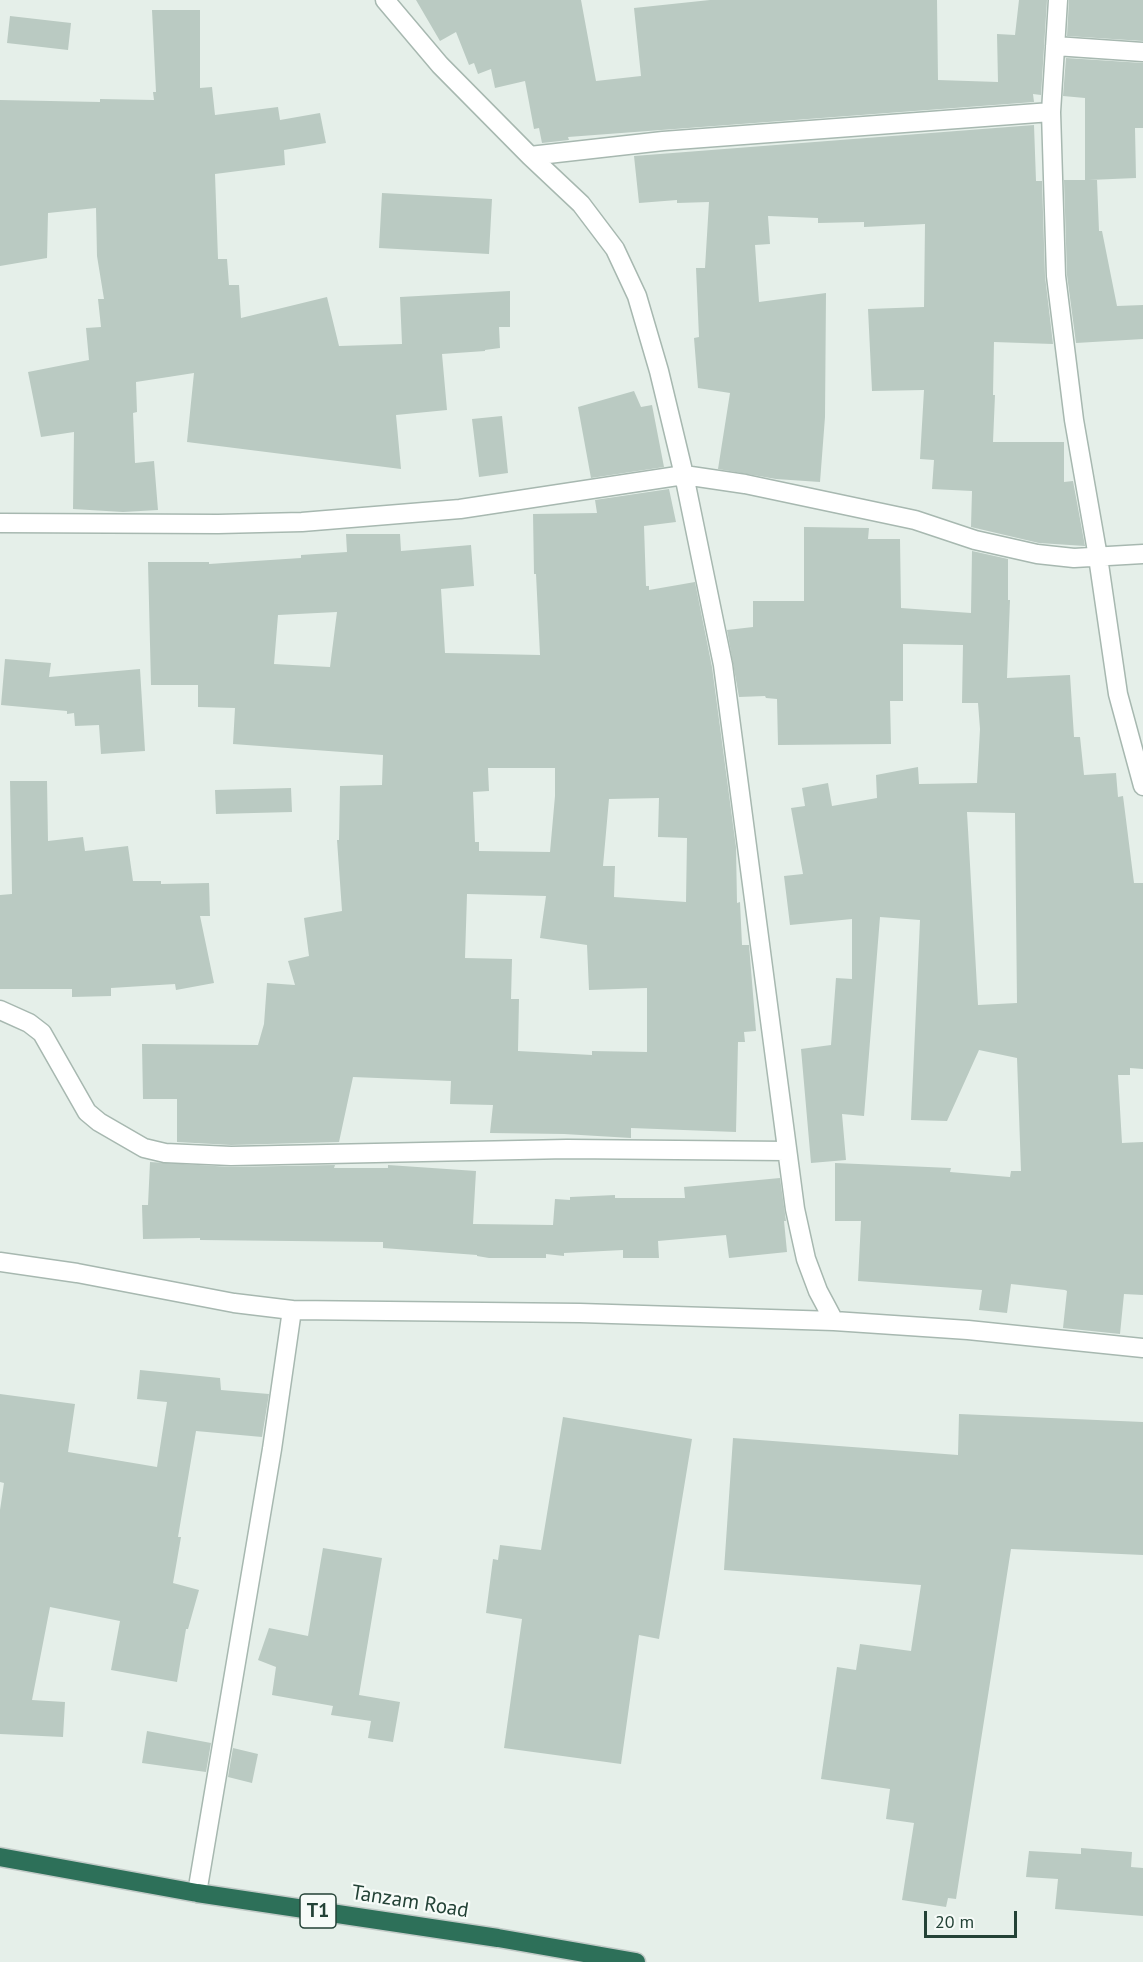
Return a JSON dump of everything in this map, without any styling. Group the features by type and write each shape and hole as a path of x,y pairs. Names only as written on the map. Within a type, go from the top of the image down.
{"highway":[{"name":"Tanzam Road","path":"0,1857 198,1893 498,1938 636,1962"}],"street":[{"path":"385,0 440,65 580,204 615,249 637,296 660,371 702,554 723,665 795,1209 806,1259 818,1291 834,1321"},
{"path":"1058,0 1051,112 1056,276 1074,420 1098,557 1118,694 1143,786"},
{"path":"1055,45 1143,52"},
{"path":"530,156 663,141 1051,112"},
{"path":"0,523 218,524 357,519 460,509 684,475 745,484 915,520 975,540 1037,554 1074,558 1143,554"},
{"path":"0,1010 29,1023 42,1033 87,1112 99,1122 144,1148 165,1154 231,1156 601,1149 786,1151"},
{"path":"0,1262 77,1273 234,1303 292,1310 580,1313 834,1321 968,1330 1143,1348"},
{"path":"198,1893 272,1449 292,1310"}],"building":[{"path":"416,0 581,0 596,81 641,76 634,8 710,0 937,0 938,80 998,82 997,34 1015,35 1019,0 1047,0 1041,95 1033,94 1034,102 568,137 569,140 542,143 539,128 534,129 525,81 495,88 491,69 478,74 474,63 469,65 456,32 440,41"},
{"path":"1069,0 1143,0 1143,41 1067,36"},
{"path":"152,10 200,10 200,88 212,87 215,115 278,107 280,120 320,113 326,143 284,150 285,165 215,174 218,259 227,259 229,285 239,285 241,318 327,297 339,346 402,344 400,297 510,291 510,327 499,327 500,348 442,354 447,410 396,415 401,469 187,442 194,373 136,382 137,412 133,413 135,463 154,461 158,510 123,512 73,509 74,432 41,437 28,372 89,360 86,328 101,327 98,299 104,299 97,256 96,208 48,213 47,258 0,266 0,100 100,102 100,99 154,100 153,92 156,92"},
{"path":"10,16 71,23 68,50 7,43"},
{"path":"1066,58 1143,63 1143,128 1135,128 1136,178 1089,180 1097,180 1099,231 1102,231 1117,306 1143,305 1143,339 1076,343 1067,275 1064,180 1085,180 1085,98 1063,96"},
{"path":"1034,125 1036,181 1042,181 1045,276 1053,344 994,342 993,442 1064,442 1064,482 1073,481 1085,546 1039,543 971,527 972,491 932,489 934,460 920,459 924,390 872,391 868,309 924,307 925,224 864,227 864,222 818,223 818,218 768,216 770,244 755,245 759,302 826,293 825,417 820,482 776,479 718,469 730,393 698,388 694,338 699,337 696,268 705,268 709,202 677,203 677,200 639,203 634,156"},
{"path":"382,193 492,199 489,254 379,248"},
{"path":"634,391 641,407 652,405 664,467 591,478 578,407"},
{"path":"502,416 508,473 479,477 472,419"},
{"path":"669,489 676,522 644,526 646,586 649,586 649,590 695,582 712,667 736,847 737,903 740,902 742,945 749,945 756,1031 744,1032 745,1042 738,1042 736,1132 631,1128 631,1138 490,1133 493,1105 450,1104 451,1081 353,1077 339,1142 231,1145 177,1142 177,1099 143,1099 142,1044 258,1045 264,1024 267,983 295,985 288,961 309,956 304,918 342,911 337,840 339,840 340,786 382,785 383,755 233,744 235,708 198,707 198,685 151,685 148,562 209,562 209,564 301,558 301,555 347,552 346,534 400,534 401,551 471,545 474,586 441,589 445,653 540,655 536,574 534,574 533,514 597,513 595,500","holes":["337,612 330,667 274,664 278,615","488,768 555,768 550,852 479,851 479,842 475,842 473,792 489,791","659,798 658,837 687,838 686,902 614,897 615,866 603,866 609,799","467,894 546,896 540,938 587,945 589,990 647,988 647,1052 592,1051 592,1055 518,1051 519,999 511,999 512,959 465,958"]},
{"path":"804,527 869,528 868,539 900,539 901,608 971,613 972,551 1008,559 1008,600 1010,600 1007,678 1070,675 1074,737 1080,737 1084,775 1116,773 1118,797 1123,796 1134,883 1143,883 1143,1069 1130,1068 1130,1075 1118,1075 1122,1143 1143,1142 1143,1295 1124,1294 1120,1334 1063,1328 1067,1291 1065,1290 1011,1284 1007,1313 979,1310 982,1290 858,1281 861,1221 835,1221 835,1163 951,1168 950,1172 1010,1177 1011,1171 1021,1171 1017,1058 979,1050 947,1121 911,1120 920,920 880,917 864,1116 842,1114 846,1160 811,1163 801,1049 831,1045 836,978 852,979 852,919 790,925 784,876 803,874 791,808 805,806 802,788 828,783 832,806 877,798 876,775 918,767 919,784 977,783 980,729 978,703 962,703 963,645 903,644 903,701 890,701 891,744 778,745 777,699 765,696 739,697 727,630 753,627 753,601 804,601","holes":["967,812 1015,813 1017,1003 978,1005"]},
{"path":"5,659 51,663 49,677 140,669 145,751 101,754 99,725 75,726 74,713 67,714 67,711 1,705"},
{"path":"10,781 47,781 48,841 83,837 85,851 128,846 133,881 161,881 161,884 209,883 210,916 200,916 214,983 176,990 175,984 111,988 111,996 72,997 72,989 0,989 0,895 12,894"},
{"path":"291,788 292,812 216,814 215,790"},
{"path":"150,1162 231,1167 335,1165 334,1168 388,1168 388,1165 476,1171 473,1224 553,1225 555,1199 570,1200 570,1197 615,1195 615,1198 685,1198 684,1187 780,1178 786,1221 784,1221 787,1252 729,1258 726,1235 658,1241 659,1258 623,1258 623,1250 564,1253 564,1256 546,1254 546,1258 489,1258 477,1255 383,1248 383,1242 143,1239 142,1205 148,1205"},
{"path":"140,1370 220,1378 221,1390 269,1394 262,1437 196,1431 178,1537 181,1537 173,1583 199,1590 188,1629 186,1629 177,1682 111,1670 120,1621 50,1607 32,1700 65,1702 63,1737 0,1734 0,1510 4,1483 0,1482 0,1394 75,1404 68,1452 157,1467 167,1402 137,1399"},
{"path":"959,1414 1143,1422 1143,1555 1011,1549 956,1899 948,1898 946,1907 902,1900 914,1823 886,1819 890,1789 821,1779 837,1667 856,1670 860,1644 911,1651 921,1585 724,1570 733,1438 958,1455"},
{"path":"563,1417 692,1439 659,1639 639,1635 621,1764 504,1748 522,1619 486,1613 493,1559 498,1560 500,1545 541,1550"},
{"path":"323,1548 382,1558 359,1695 400,1702 393,1742 368,1738 371,1721 331,1715 333,1706 272,1695 276,1667 258,1660 269,1628 308,1636"},
{"path":"147,1731 211,1743 206,1772 142,1763"},
{"path":"233,1748 258,1754 252,1783 228,1777"},
{"path":"1081,1848 1132,1852 1131,1867 1143,1868 1143,1916 1055,1909 1058,1879 1026,1877 1029,1851 1081,1854"}]}
